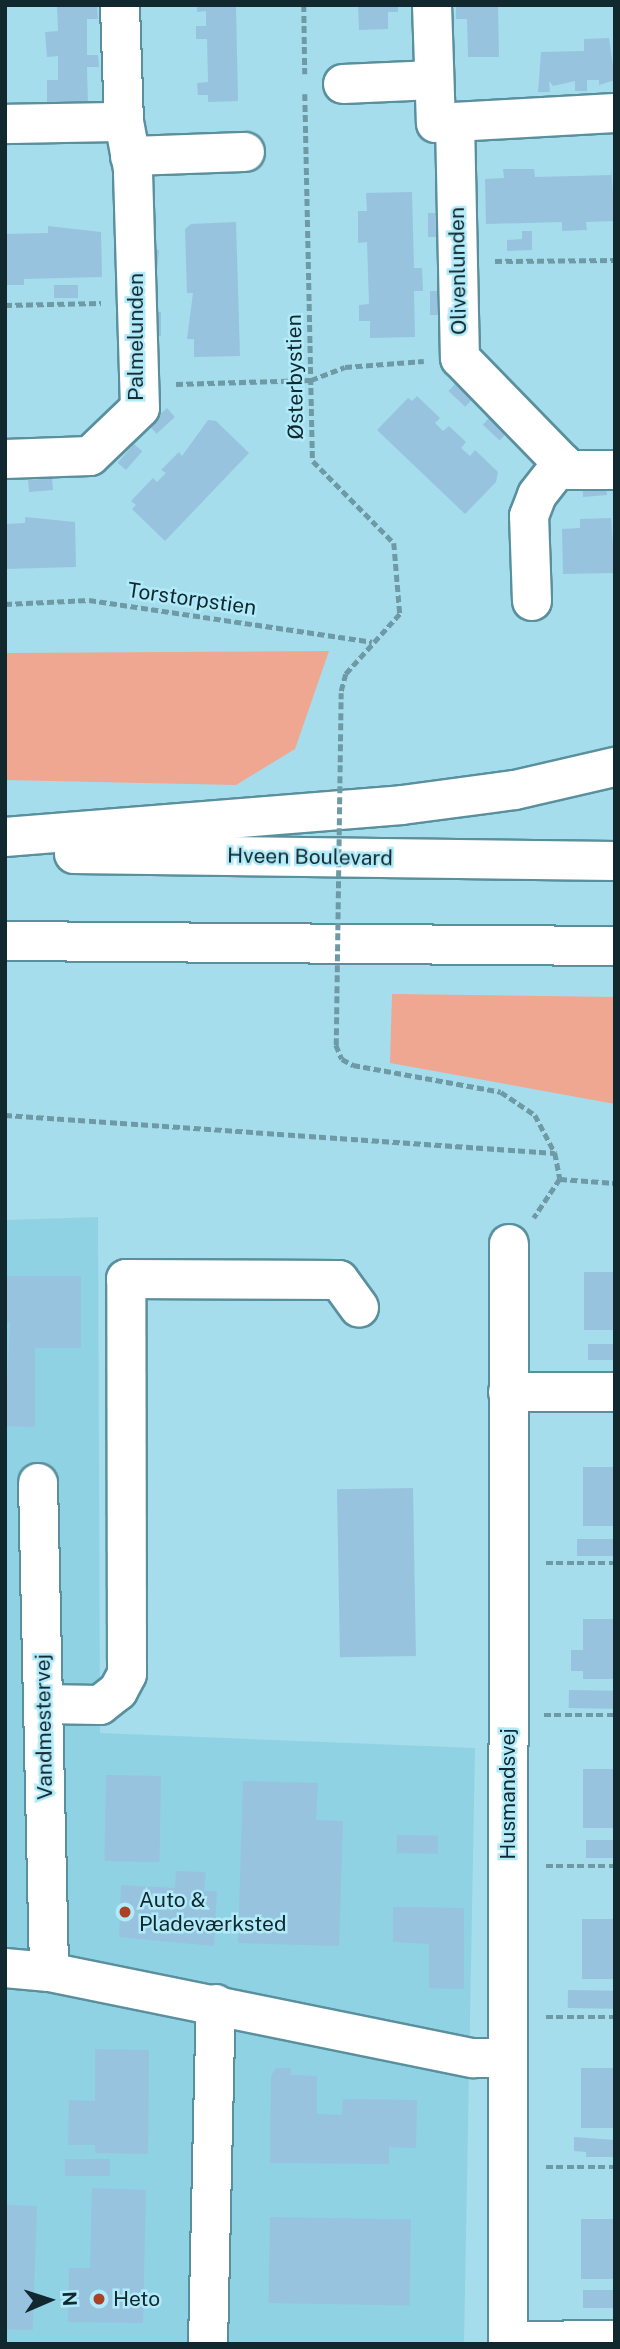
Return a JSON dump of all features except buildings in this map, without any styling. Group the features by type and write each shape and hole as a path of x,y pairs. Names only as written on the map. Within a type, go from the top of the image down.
{"street":[{"name":"Palmelunden","path":"5,459 90,456 140,408 137,302 120,5"},
{"path":"432,5 436,123 615,113"},
{"path":"343,84 434,80"},
{"name":"Olivenlunden","path":"455,122 460,358 562,463"},
{"path":"5,124 245,152"},
{"path":"533,601 529,516 537,495 562,463 569,470 615,470"},
{"path":"5,837 402,805 515,790 615,767"},
{"name":"Hveen Boulevard","path":"5,853 615,861"},
{"path":"5,941 615,946"},
{"name":"Husmandsvej","path":"508,2342 509,1244"},
{"path":"43,1704 100,1705 118,1691 127,1674 126,1279 339,1280 359,1308"},
{"path":"508,1392 615,1392"},
{"name":"Vandmestervej","path":"38,1483 49,1972"},
{"path":"5,1968 49,1972 473,2057 508,2059"},
{"path":"208,2344 216,2004"},
{"path":"508,2342 615,2340"}],"path":[{"name":"Østerbystien","path":"304,5 313,461 394,543 400,614 346,674 341,693 336,1045 342,1059 353,1065 500,1092 535,1115 555,1153"},
{"path":"459,262 615,260"},
{"path":"5,305 137,302"},
{"path":"139,386 311,380 345,367 460,358"},
{"name":"Torstorpstien","path":"5,604 89,600 373,642"},
{"path":"5,1115 555,1153 560,1179 509,1244"},
{"path":"560,1179 615,1183"},
{"path":"508,1562 615,1563"},
{"path":"508,1715 615,1715"},
{"path":"508,1866 615,1866"},
{"path":"508,2017 615,2017"},
{"path":"508,2167 615,2167"}],"shaded area":[{"path":"329,651 295,749 236,785 5,780 5,653"},
{"path":"392,994 615,997 615,1104 390,1063"},
{"path":"98,1217 100,1733 475,1748 464,2344 5,2344 5,1220"}],"place":[{"name":"Auto & Pladeværksted","path":"125,1912"},
{"name":"Heto","path":"99,2299"}]}
